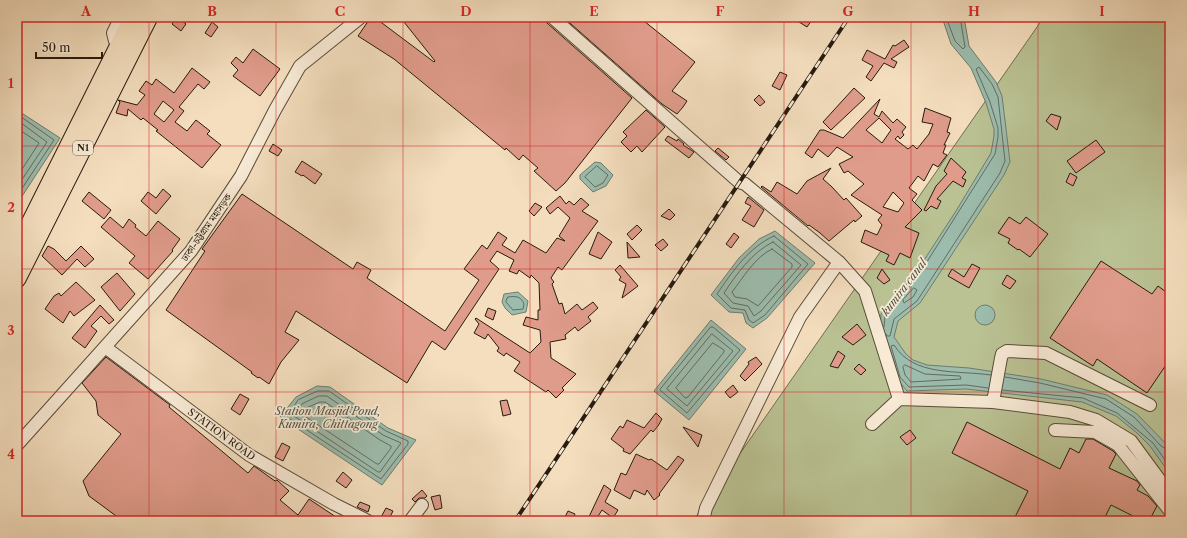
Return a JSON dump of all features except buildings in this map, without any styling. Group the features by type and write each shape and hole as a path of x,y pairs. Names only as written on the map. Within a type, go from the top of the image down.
{"highway":[{"name":"N1","path":"17,249 133,17"},
{"name":"N1","path":"17,279 149,17"}],"street":[{"path":"115,41 113,33 121,17"},
{"name":"ঢাকা-চট্টগ্রাম মহাসড়ক","path":"17,445 79,374 191,251 241,176 275,110 300,66 361,17"},
{"path":"552,17 740,182 745,184 839,262 865,291 898,399"},
{"path":"703,521 706,508 800,317 839,262"},
{"name":"STATION ROAD","path":"105,347 248,455 368,521"},
{"path":"994,399 1002,354 1007,351 1046,353 1150,405"},
{"path":"872,424 898,399 994,399 1070,412 1096,420 1131,440 1170,494"},
{"path":"1055,430 1094,432 1118,446 1170,511"},
{"path":"410,521 422,505"}],"green space":[{"path":"1044,17 1170,17 1170,521 693,521"}],"water":[{"name":"kumira canal","path":"942,17 964,17 969,46 996,82 1002,96 1010,162 1004,175 920,303 898,321 894,337 906,354 913,360 927,365 969,368 1041,379 1107,395 1137,414 1170,448 1170,474 1150,446 1137,433 1116,416 1082,402 966,389 907,391 897,379 880,329 881,314 915,274 956,211 991,153 994,136 994,129 986,103 971,68 951,44"},
{"path":"17,110 60,138 17,204"},
{"path":"595,162 601,163 613,175 606,186 593,192 580,179 580,175"},
{"path":"775,231 815,263 767,318 753,328 746,323 743,313 729,312 711,295 739,258 759,239"},
{"path":"518,292 528,301 526,312 512,315 505,308 502,302 504,294"},
{"path":"985,305 992,308 995,315 992,322 985,325 978,322 975,315 978,308"},
{"path":"711,320 746,349 689,420 654,391"},
{"name":"Station Masjid Pond, Kumira, Chittagong","path":"317,386 330,387 388,428 416,440 382,485 280,417 296,397"}],"railway":[{"path":"515,521 849,17"}]}
